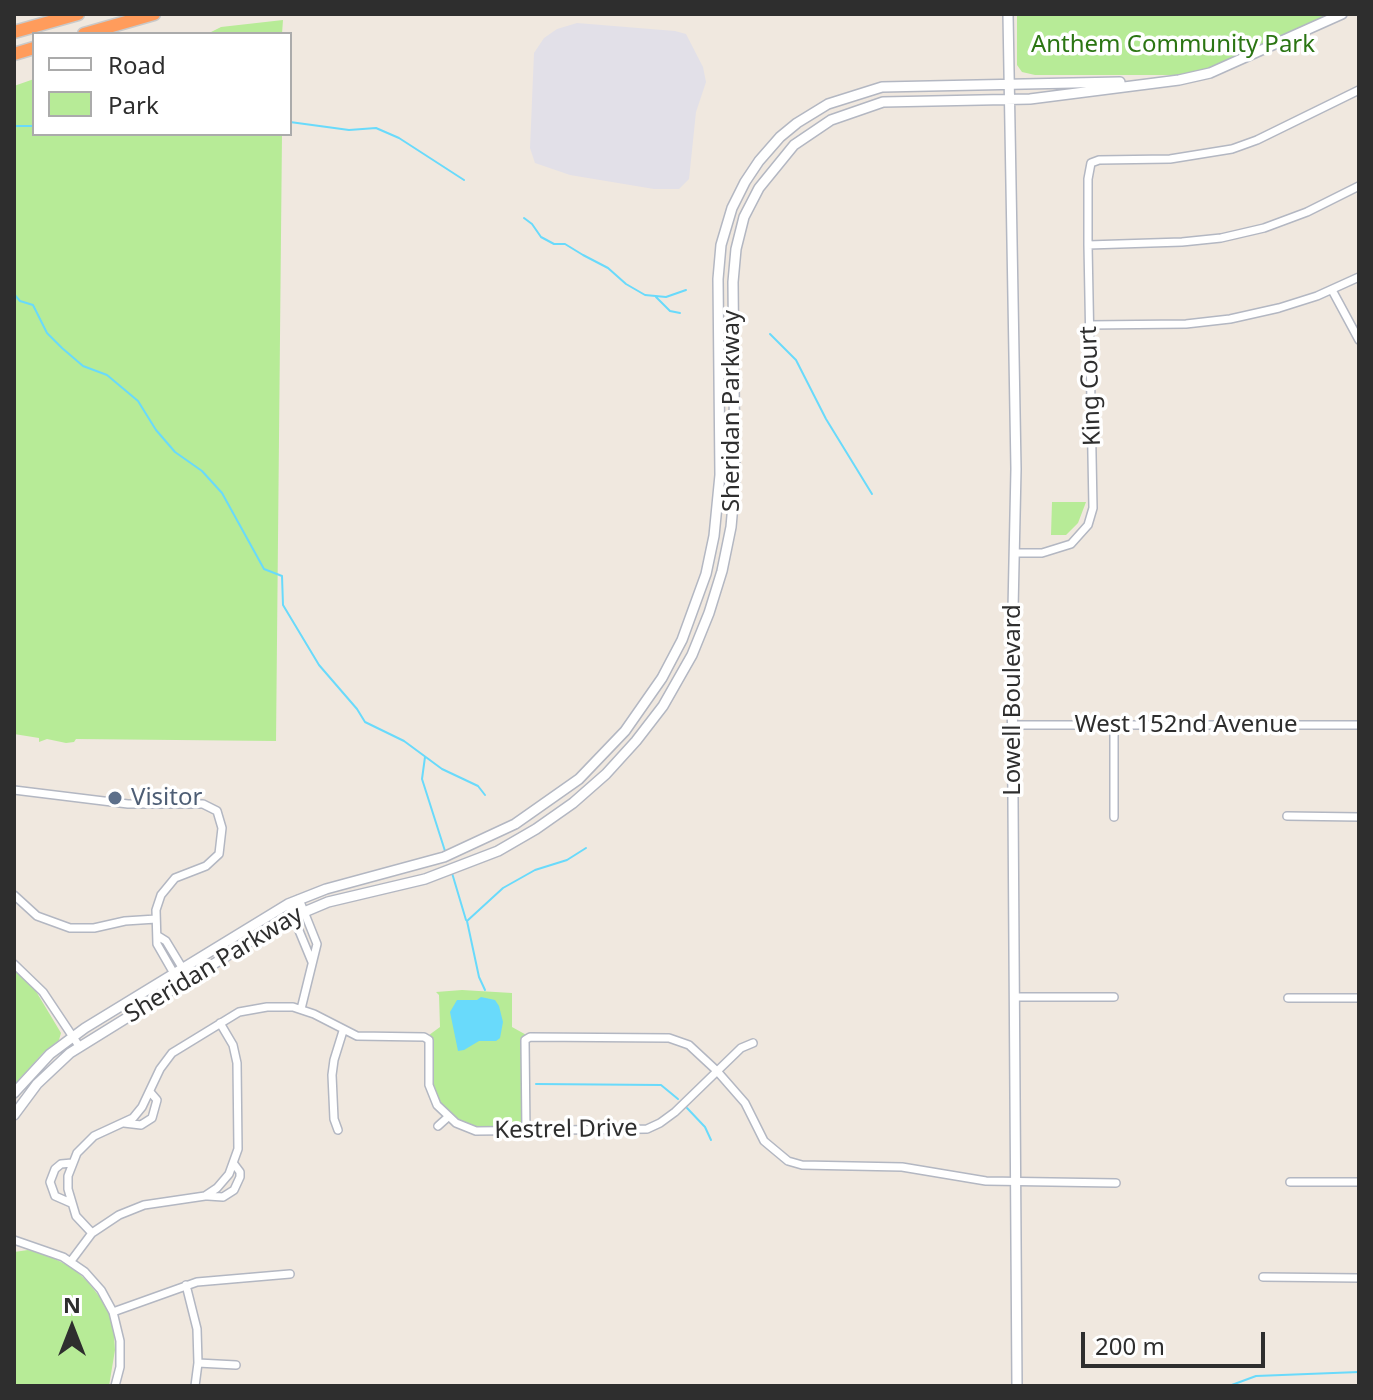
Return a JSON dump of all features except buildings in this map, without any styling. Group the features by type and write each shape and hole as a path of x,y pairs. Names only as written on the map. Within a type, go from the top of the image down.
{"highway":[{"path":"14,32 78,14"},
{"path":"91,32 154,14"}],"main road":[{"name":"Lowell Boulevard","path":"1008,14 1015,362 1012,725 1017,1386"},
{"name":"Sheridan Parkway","path":"14,1115 45,1075 79,1046 184,981 304,910 425,879 485,857 555,817 606,774 636,741 663,706 701,634 722,571 733,505 734,259 744,217 765,178 786,153 812,132 861,108 905,100 1010,99 1195,77 1227,68 1342,14"},
{"name":"Sheridan Parkway","path":"14,1093 41,1062 72,1037 288,904 345,884 423,865 476,845 551,801 612,746 662,678 695,609 706,574 718,509 719,256 732,208 750,173 772,146 797,123 850,95 893,86 1159,82"}],"street":[{"name":"King Court","path":"1015,553 1042,553 1071,544 1088,525 1095,495 1088,245 1088,179 1091,163 1099,160 1170,159 1232,149 1359,90"},
{"path":"1088,245 1221,238 1264,228 1307,212 1359,186"},
{"path":"1089,325 1186,324 1230,319 1279,308 1359,277"},
{"path":"1332,290 1359,340"},
{"path":"1114,724 1114,817"},
{"name":"West 152nd Avenue","path":"1012,725 1359,725"},
{"path":"14,790 99,802 203,804 214,808 222,821 219,854 206,866 183,873 169,884 158,902 157,944 184,981"},
{"path":"1287,816 1359,817"},
{"path":"14,895 37,916 70,928 94,928 125,921 156,919"},
{"path":"299,899 317,944 301,1009"},
{"path":"288,904 312,962"},
{"path":"14,964 43,992 79,1046"},
{"path":"1015,997 1114,997"},
{"path":"1288,998 1359,998"},
{"path":"92,1233 76,1216 68,1176 84,1144 94,1136 124,1123 142,1107 160,1069 172,1053 239,1012 254,1008 301,1009 343,1031 374,1038 424,1037 429,1040 432,1096 448,1117 438,1126"},
{"path":"205,1196 217,1188 234,1164 238,1149 237,1063 233,1045 220,1023"},
{"path":"338,1130 334,1119 332,1075 343,1031"},
{"path":"526,1132 525,1040 530,1037 669,1038 689,1045 717,1071 745,1103 764,1141 788,1161 802,1165 902,1167 968,1180 1116,1183"},
{"name":"Kestrel Drive","path":"448,1117 476,1131 647,1129 675,1112 741,1048 753,1043"},
{"path":"124,1123 141,1125 152,1118 157,1100 151,1093"},
{"path":"71,1203 55,1196 50,1182 55,1169 61,1164 72,1163"},
{"path":"71,1261 92,1233 119,1215 144,1205 205,1196 223,1197 234,1190 240,1177 234,1164"},
{"path":"1290,1182 1359,1182"},
{"path":"14,1240 71,1261 94,1281 113,1312 121,1352 115,1386"},
{"path":"14,1248 27,1245"},
{"path":"113,1312 186,1285 215,1279 290,1274"},
{"path":"1263,1277 1359,1278"},
{"path":"186,1285 195,1321 198,1363 195,1386"},
{"path":"198,1363 236,1365"}],"shaded area":[{"path":"577,23 686,34 703,67 706,82 696,112 689,179 679,189 654,189 570,175 535,163 530,148 534,53 544,38 557,29"}],"green space":[{"name":"Anthem Community Park","path":"1017,14 1329,14 1249,52 1207,69 1180,75 1035,75 1022,72 1017,65"},
{"path":"283,20 282,32 211,32 221,27"},
{"path":"32,80 32,136 282,136 276,741 76,739 66,743 47,739 39,742 39,738 14,734 14,86"},
{"path":"1052,502 1086,502 1078,523 1066,535 1051,535"},
{"path":"14,970 34,988 61,1033 59,1040 14,1085"},
{"path":"436,992 512,993 512,1027 530,1037 525,1041 526,1132 466,1128 432,1096 425,1038 440,1027 439,995"},
{"path":"28,1250 45,1254 73,1268 106,1305 113,1321 115,1350 109,1386 14,1386 14,1252"}],"water":[{"path":"481,997 495,1000 499,1006 503,1022 500,1038 496,1041 479,1041 458,1051 450,1012 457,1000 477,1000"}],"waterway":[{"path":"292,122 349,130 376,128 399,138 464,180"},
{"path":"14,126 32,126"},
{"path":"524,218 541,237 554,244 565,244 608,268 645,295 666,297 686,290"},
{"path":"14,294 20,301 33,305 47,333 62,348 83,366 107,375 138,401 156,430 175,452 202,471 222,493 264,569 282,576 283,605 319,665 365,722 404,741 442,769 478,786 485,795"},
{"path":"656,297 670,311 680,313"},
{"path":"770,334 796,360 826,419 872,494"},
{"path":"425,757 422,779 445,851"},
{"path":"485,990 479,977 467,921 503,888 535,870 567,860 586,848"},
{"path":"452,873 466,920"},
{"path":"536,1084 661,1085 678,1099"},
{"path":"687,1108 705,1127 711,1140"},
{"path":"1229,1386 1256,1376 1359,1372"}],"place":[{"name":"Visitor","path":"115,798"}]}
